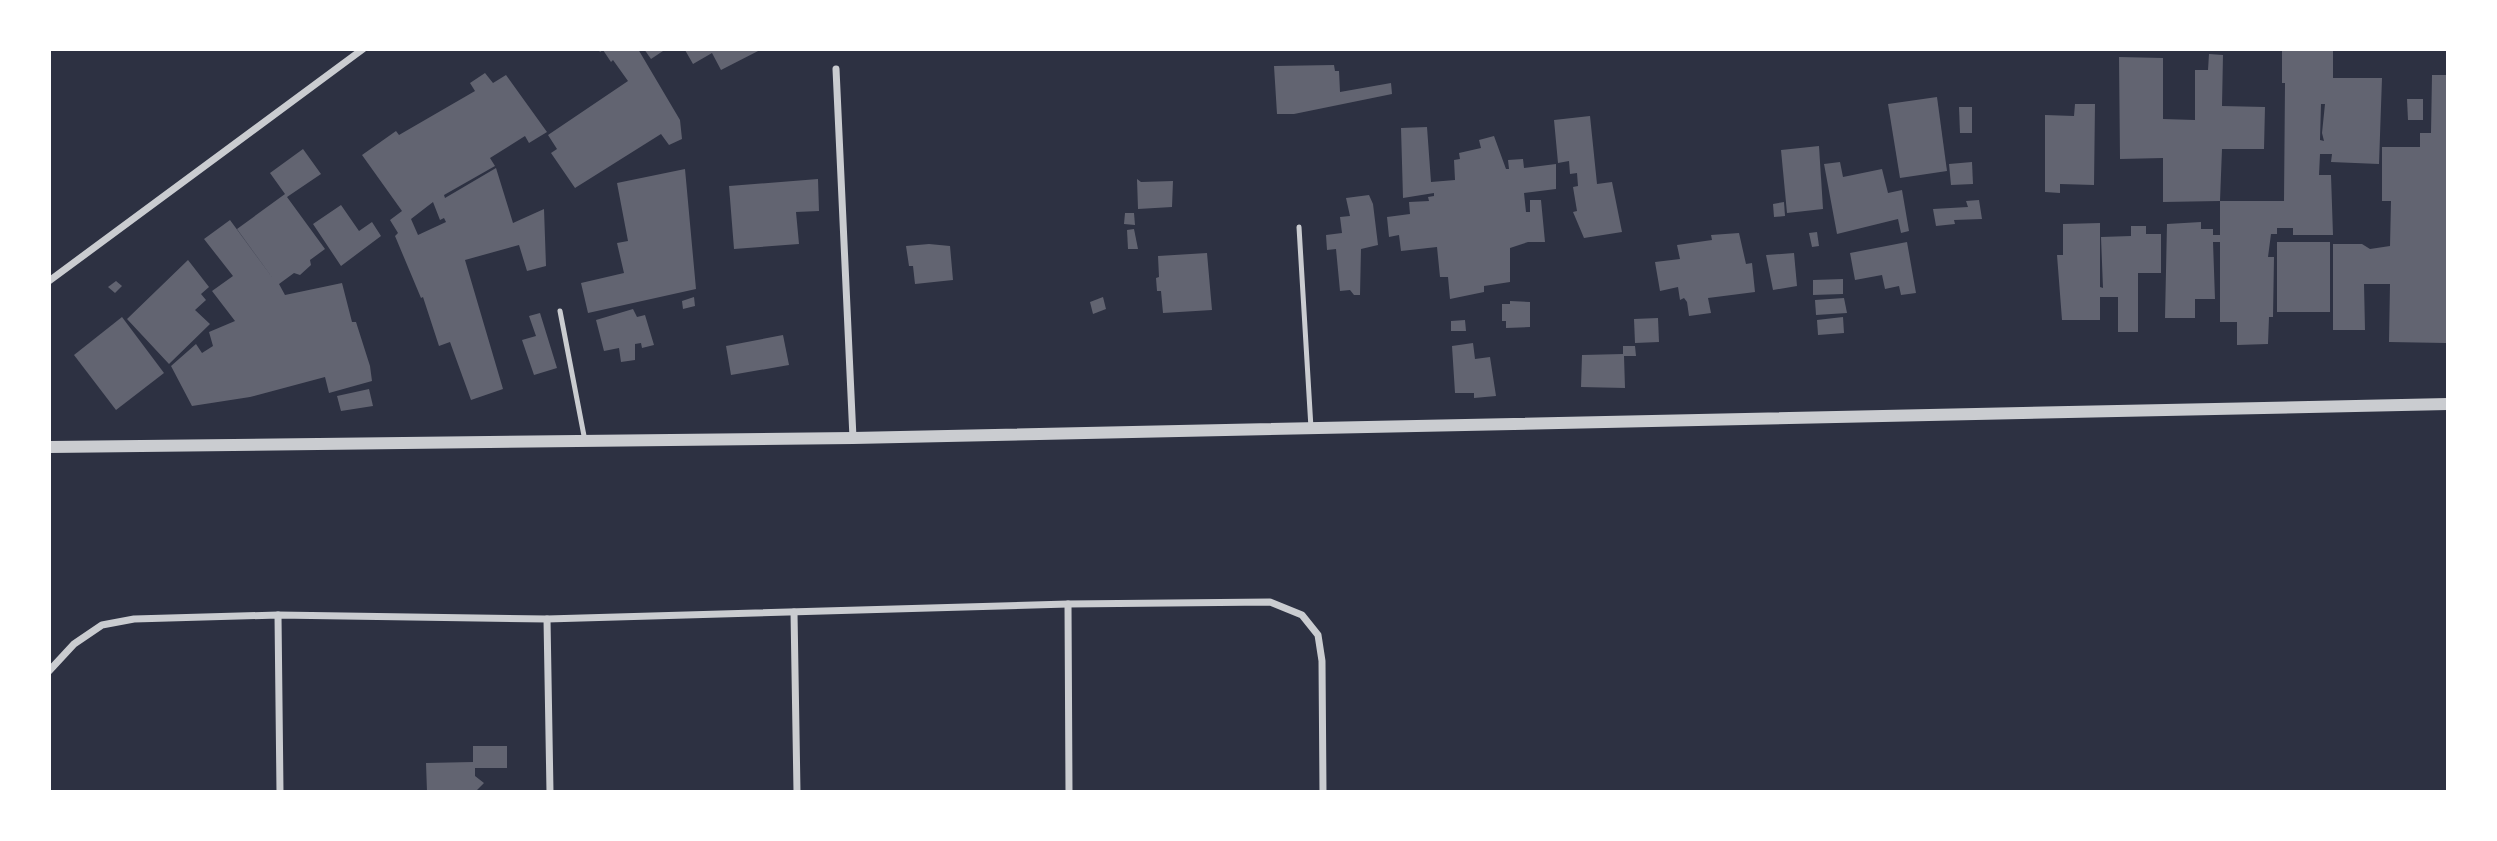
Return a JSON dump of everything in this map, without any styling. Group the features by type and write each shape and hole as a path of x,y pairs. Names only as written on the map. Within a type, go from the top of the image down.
{"street":[{"path":"49,281 363,49"},
{"path":"836,69 853,438"},
{"path":"49,447 853,438 2448,404"},
{"path":"49,671 74,644 102,625 134,619 278,615 547,619 1068,604 1270,602 1302,615 1318,635 1322,661 1323,792"},
{"path":"1068,604 1069,792"},
{"path":"794,612 797,792"},
{"path":"278,615 280,792"},
{"path":"547,619 550,792"}],"lane":[{"path":"1300,227 1311,428"},
{"path":"559,311 585,441"}],"building":[{"path":"598,49 638,49 680,120 682,139 669,145 661,134 575,188 551,153 557,149 548,135 628,81 613,60 611,62 603,50 600,52"},
{"path":"644,49 666,49 651,59"},
{"path":"762,49 721,70 712,53 693,64 685,50"},
{"path":"2282,49 2333,49 2333,78 2382,78 2379,164 2331,162 2332,154 2320,154 2319,175 2331,175 2333,235 2293,235 2293,228 2277,228 2277,234 2271,234 2268,257 2274,257 2273,317 2269,317 2268,344 2237,345 2237,322 2220,322 2220,242 2213,242 2215,299 2195,299 2195,318 2165,318 2167,224 2201,222 2201,229 2213,229 2213,235 2220,235 2220,201 2284,201 2285,83 2282,83","holes":["2321,104 2325,104 2322,133 2324,141 2320,140"]},
{"path":"2209,54 2223,55 2222,106 2265,107 2264,149 2222,149 2220,201 2163,202 2163,158 2120,159 2119,57 2163,58 2163,119 2195,120 2195,70 2208,70"},
{"path":"1334,65 1335,71 1339,71 1340,92 1391,83 1392,94 1294,114 1277,114 1274,66"},
{"path":"485,73 493,83 506,75 547,132 529,143 525,136 490,158 495,166 444,195 445,198 496,168 513,223 544,209 546,266 527,271 519,245 465,260 503,389 471,400 450,342 439,346 423,297 421,298 395,236 398,233 390,220 402,211 362,155 396,131 399,135 475,91 470,83","holes":["433,202 440,220 444,218 446,222 418,235 411,219"]},
{"path":"2432,75 2448,75 2446,343 2389,342 2390,284 2364,284 2365,330 2333,330 2333,244 2362,244 2370,249 2390,246 2391,201 2382,201 2382,147 2420,147 2420,133 2431,133"},
{"path":"1937,97 1947,171 1900,178 1888,104"},
{"path":"2407,99 2423,99 2423,120 2408,120"},
{"path":"2075,104 2095,104 2094,185 2060,184 2060,193 2045,192 2045,115 2074,116"},
{"path":"1959,107 1972,107 1972,133 1960,133"},
{"path":"1590,116 1597,184 1612,182 1622,232 1584,238 1573,212 1577,211 1573,187 1578,186 1577,173 1570,174 1569,161 1558,163 1554,120"},
{"path":"1427,127 1431,182 1455,180 1454,160 1460,159 1459,153 1481,148 1479,140 1494,136 1506,169 1509,169 1508,160 1523,159 1524,168 1556,164 1556,189 1524,193 1526,212 1530,212 1530,200 1541,200 1545,242 1528,242 1510,248 1510,282 1484,286 1484,292 1450,299 1448,277 1440,277 1437,247 1401,251 1399,235 1389,237 1387,217 1410,214 1409,202 1429,201 1428,197 1434,196 1434,193 1403,198 1401,128"},
{"path":"1819,146 1823,209 1787,213 1781,150"},
{"path":"303,149 321,174 287,197 325,249 310,260 311,265 300,275 294,273 279,284 285,295 342,283 352,322 356,322 370,366 372,381 329,393 325,377 250,397 192,406 171,366 196,344 202,353 213,346 209,332 235,321 212,291 233,276 204,239 230,220 274,280 237,229 285,194 270,173"},
{"path":"1840,162 1843,177 1882,169 1888,193 1902,190 1909,231 1901,233 1898,219 1837,234 1824,164"},
{"path":"1972,162 1973,184 1951,185 1949,164"},
{"path":"685,169 696,289 588,313 581,283 624,273 617,243 628,241 617,183"},
{"path":"818,179 819,211 796,212 799,244 734,249 729,186"},
{"path":"1137,179 1141,182 1173,181 1172,207 1138,209"},
{"path":"1369,195 1373,204 1378,245 1361,249 1360,295 1354,295 1350,290 1340,291 1336,249 1327,250 1326,235 1342,233 1340,217 1350,216 1346,198"},
{"path":"1979,200 1982,219 1954,220 1955,224 1936,226 1933,209 1968,207 1966,201"},
{"path":"1784,202 1785,216 1774,217 1773,204"},
{"path":"341,205 359,231 372,222 381,236 341,266 313,224"},
{"path":"1125,213 1134,213 1135,225 1124,224"},
{"path":"2100,223 2100,287 2103,288 2101,237 2131,236 2131,226 2146,226 2146,234 2161,234 2161,273 2138,273 2138,332 2118,332 2118,297 2100,297 2100,320 2062,320 2057,255 2063,255 2063,224"},
{"path":"1134,229 1138,249 1128,249 1127,230"},
{"path":"1817,232 1819,246 1812,247 1809,233"},
{"path":"1739,233 1746,264 1752,263 1755,292 1708,298 1711,313 1689,316 1687,302 1684,298 1680,300 1678,287 1660,291 1655,262 1680,259 1677,245 1712,240 1711,235"},
{"path":"1907,242 1916,293 1901,295 1899,286 1885,289 1882,275 1855,280 1850,253"},
{"path":"2277,242 2330,242 2330,312 2277,312"},
{"path":"906,246 950,246 953,280 915,284 913,266 909,266"},
{"path":"1207,253 1212,310 1163,313 1161,291 1157,291 1158,256"},
{"path":"1794,253 1797,286 1773,290 1766,255"},
{"path":"188,260 209,287 201,294 206,300 195,310 210,324 169,364 127,319"},
{"path":"1843,279 1843,294 1813,295 1813,280"},
{"path":"116,281 122,286 115,293 108,287"},
{"path":"694,297 695,306 683,309 682,301"},
{"path":"1103,297 1106,309 1093,314 1090,302"},
{"path":"1844,298 1847,313 1816,315 1815,300"},
{"path":"1510,301 1530,302 1530,327 1506,328 1506,321 1502,321 1502,304 1510,304"},
{"path":"633,309 637,317 645,315 654,345 642,348 641,343 635,344 635,360 621,362 619,348 604,351 596,320"},
{"path":"540,313 557,368 534,375 522,340 536,336 529,316"},
{"path":"122,317 164,373 116,410 74,355"},
{"path":"1843,317 1844,333 1818,335 1817,320"},
{"path":"1658,318 1659,342 1635,343 1634,319"},
{"path":"1465,320 1466,331 1451,331 1451,321"},
{"path":"783,335 789,365 731,375 726,346"},
{"path":"1473,343 1475,359 1490,357 1496,396 1474,398 1474,393 1455,393 1452,346"},
{"path":"1623,346 1635,346 1636,356 1624,356 1625,388 1581,387 1582,355 1623,354"},
{"path":"369,389 373,406 341,411 337,396"},
{"path":"473,746 507,746 507,768 475,768 475,776 484,783 475,792 427,792 426,763 473,762"}]}
